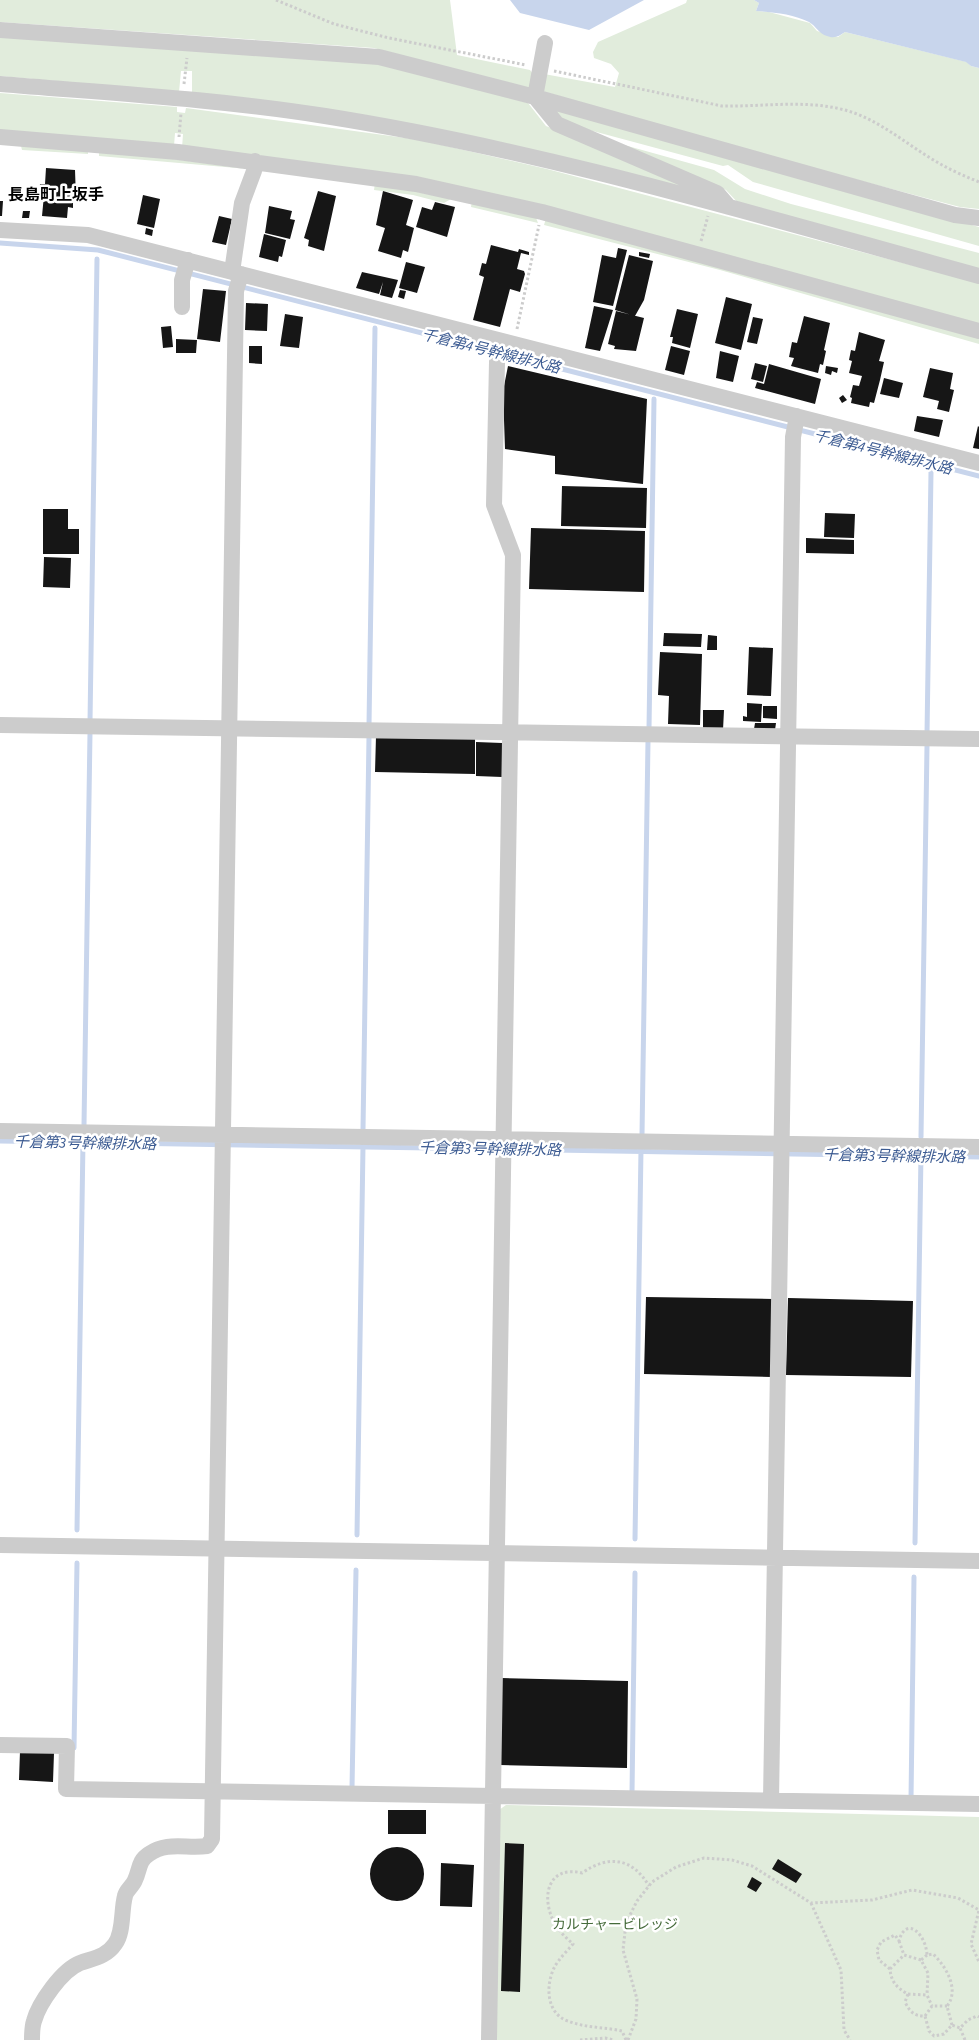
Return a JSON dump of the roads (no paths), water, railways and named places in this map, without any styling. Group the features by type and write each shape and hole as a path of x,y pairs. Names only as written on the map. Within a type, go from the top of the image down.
{"street":[{"path":"0,30 379,57 535,97 955,215 979,218"},
{"path":"546,43 535,97 557,124 717,193 729,208"},
{"path":"0,84 216,103 333,117 421,133 550,161 979,276"},
{"path":"0,137 178,152 416,184 542,212 979,331"},
{"path":"32,2040 33,2022 42,2001 69,1969 103,1956 118,1941 125,1894 135,1881 140,1862 162,1847 207,1846 212,1839 237,279 242,203 254,171 255,162"},
{"path":"0,230 88,235 187,262 237,279 504,347 795,425 979,463"},
{"path":"182,306 182,280 187,262"},
{"path":"489,2040 495,1553 513,555 494,505 504,347"},
{"path":"771,1800 788,736 795,425"},
{"path":"0,725 979,739"},
{"path":"0,1131 222,1141 782,1151 979,1147"},
{"path":"0,1545 979,1561"},
{"path":"0,1745 67,1746 66,1789 979,1804"}],"water":[{"path":"510,0 644,0 589,30 520,13"},
{"path":"754,0 979,0 979,68 971,66 966,62 845,32 839,36 830,37 822,34 803,19 783,14 756,11 759,3"}],"waterway":[{"name":"千倉第4号幹線排水路","path":"0,243 98,250 979,476"},
{"path":"90,722 97,259"},
{"path":"369,725 375,328"},
{"path":"649,729 654,399"},
{"path":"927,734 931,472"},
{"path":"84,1125 90,733"},
{"path":"363,1130 369,737"},
{"path":"642,1135 648,741"},
{"path":"921,1137 927,746"},
{"name":"千倉第3号幹線排水路","path":"0,1141 979,1157"},
{"path":"77,1530 83,1141"},
{"path":"357,1535 363,1146"},
{"path":"635,1539 641,1149"},
{"path":"915,1543 921,1153"},
{"path":"74,1748 77,1563"},
{"path":"352,1788 356,1570"},
{"path":"632,1793 635,1573"},
{"path":"911,1799 914,1577"}],"district":[{"name":"長島町上坂手","path":"56,194"}],"park label":[{"name":"カルチャービレッジ","path":"615,1924"}]}
